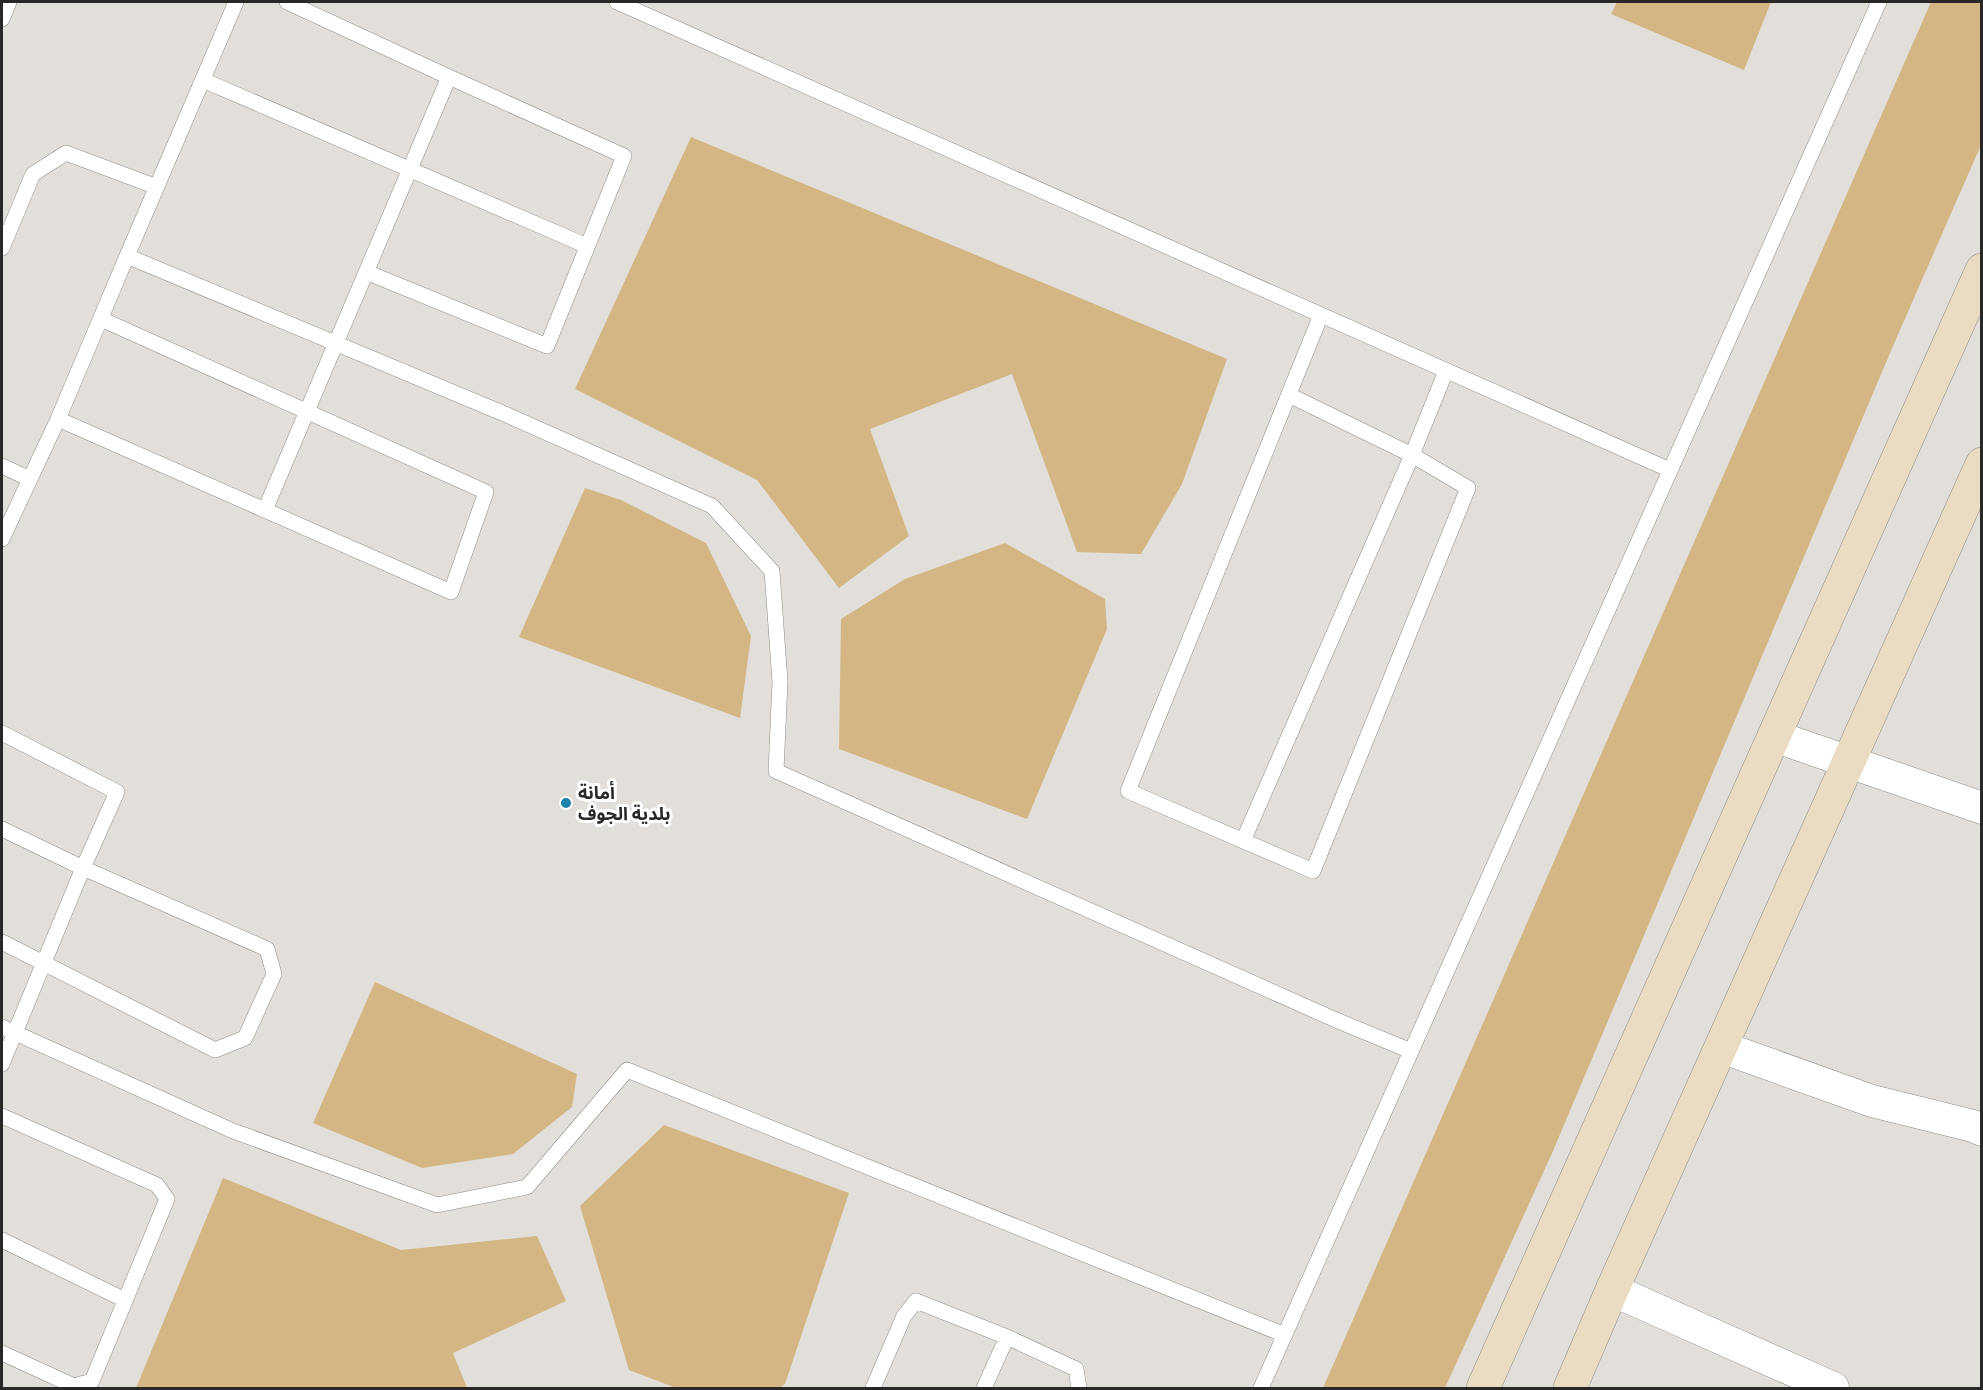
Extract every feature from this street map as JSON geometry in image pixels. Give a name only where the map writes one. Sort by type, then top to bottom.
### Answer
[{"type":"street","points":[[1483,1389],[1982,270]]},
{"type":"street","points":[[1570,1389],[1612,1290],[1981,468]]},
{"type":"street","points":[[1774,736],[1982,808]]},
{"type":"street","points":[[1721,1047],[1872,1101],[1982,1130]]},
{"type":"street","points":[[1612,1290],[1833,1389]]},
{"type":"lane","points":[[2,19],[9,2]]},
{"type":"lane","points":[[2,539],[58,419],[236,2]]},
{"type":"lane","points":[[287,2],[624,156],[547,346],[366,272]]},
{"type":"lane","points":[[617,2],[1670,470]]},
{"type":"lane","points":[[1261,1389],[1879,2]]},
{"type":"lane","points":[[265,510],[449,76]]},
{"type":"lane","points":[[203,80],[588,246]]},
{"type":"lane","points":[[2,248],[33,174],[66,153],[157,187]]},
{"type":"lane","points":[[127,256],[507,415],[712,506],[772,571],[780,682],[776,771],[1336,1020],[1411,1051]]},
{"type":"lane","points":[[1289,394],[1412,455],[1468,488],[1313,871],[1128,792],[1289,394],[1321,315]]},
{"type":"lane","points":[[58,419],[451,592],[486,492],[101,319]]},
{"type":"lane","points":[[1243,841],[1412,455],[1446,370]]},
{"type":"lane","points":[[2,466],[30,479]]},
{"type":"lane","points":[[2,733],[117,792],[44,962],[8,1030],[2,1064]]},
{"type":"lane","points":[[2,829],[83,868],[267,949],[274,974],[246,1038],[215,1050],[2,942]]},
{"type":"lane","points":[[8,1030],[233,1131],[437,1205],[527,1187],[627,1070],[1285,1335]]},
{"type":"lane","points":[[2,1116],[157,1185],[167,1199],[92,1381],[74,1386],[2,1353]]},
{"type":"lane","points":[[2,1240],[125,1300]]},
{"type":"lane","points":[[873,1389],[903,1316],[916,1301],[1007,1337],[1076,1369],[1079,1389]]},
{"type":"lane","points":[[984,1389],[1007,1337]]},
{"type":"shaded area","points":[[1617,2],[1771,2],[1744,70],[1611,14]]},
{"type":"shaded area","points":[[1931,2],[1981,2],[1981,145],[1893,346],[1553,1151],[1445,1388],[1323,1388]]},
{"type":"shaded area","points":[[691,137],[1227,359],[1182,484],[1141,554],[1077,552],[1012,374],[870,429],[909,536],[839,588],[757,480],[575,389]]},
{"type":"shaded area","points":[[585,488],[621,500],[706,543],[751,636],[740,718],[519,637]]},
{"type":"shaded area","points":[[1005,543],[1105,599],[1107,629],[1027,819],[839,749],[841,619],[905,579]]},
{"type":"shaded area","points":[[375,982],[577,1074],[572,1107],[513,1154],[422,1168],[313,1123]]},
{"type":"shaded area","points":[[664,1125],[849,1193],[785,1384],[779,1388],[676,1388],[629,1370],[580,1206]]},
{"type":"shaded area","points":[[223,1178],[401,1250],[537,1236],[566,1301],[453,1353],[467,1388],[136,1388]]},
{"type":"place","name":"أمانة بلدية الجوف","points":[[566,803]]}]
